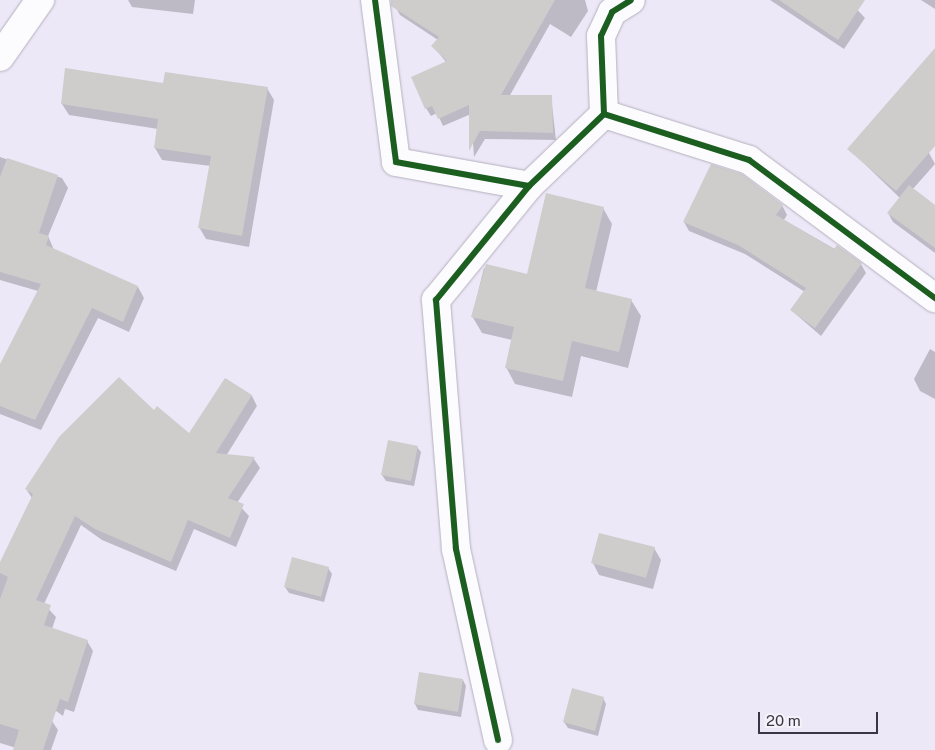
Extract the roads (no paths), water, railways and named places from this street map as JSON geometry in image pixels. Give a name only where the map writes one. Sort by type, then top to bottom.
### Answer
[{"type":"street","points":[[0,57],[40,0]]},
{"type":"street","points":[[375,0],[396,162],[529,186]]},
{"type":"street","points":[[498,740],[456,549],[436,300],[529,186],[604,114],[601,36],[612,12],[631,0]]},
{"type":"street","points":[[604,114],[749,160],[935,298]]}]
